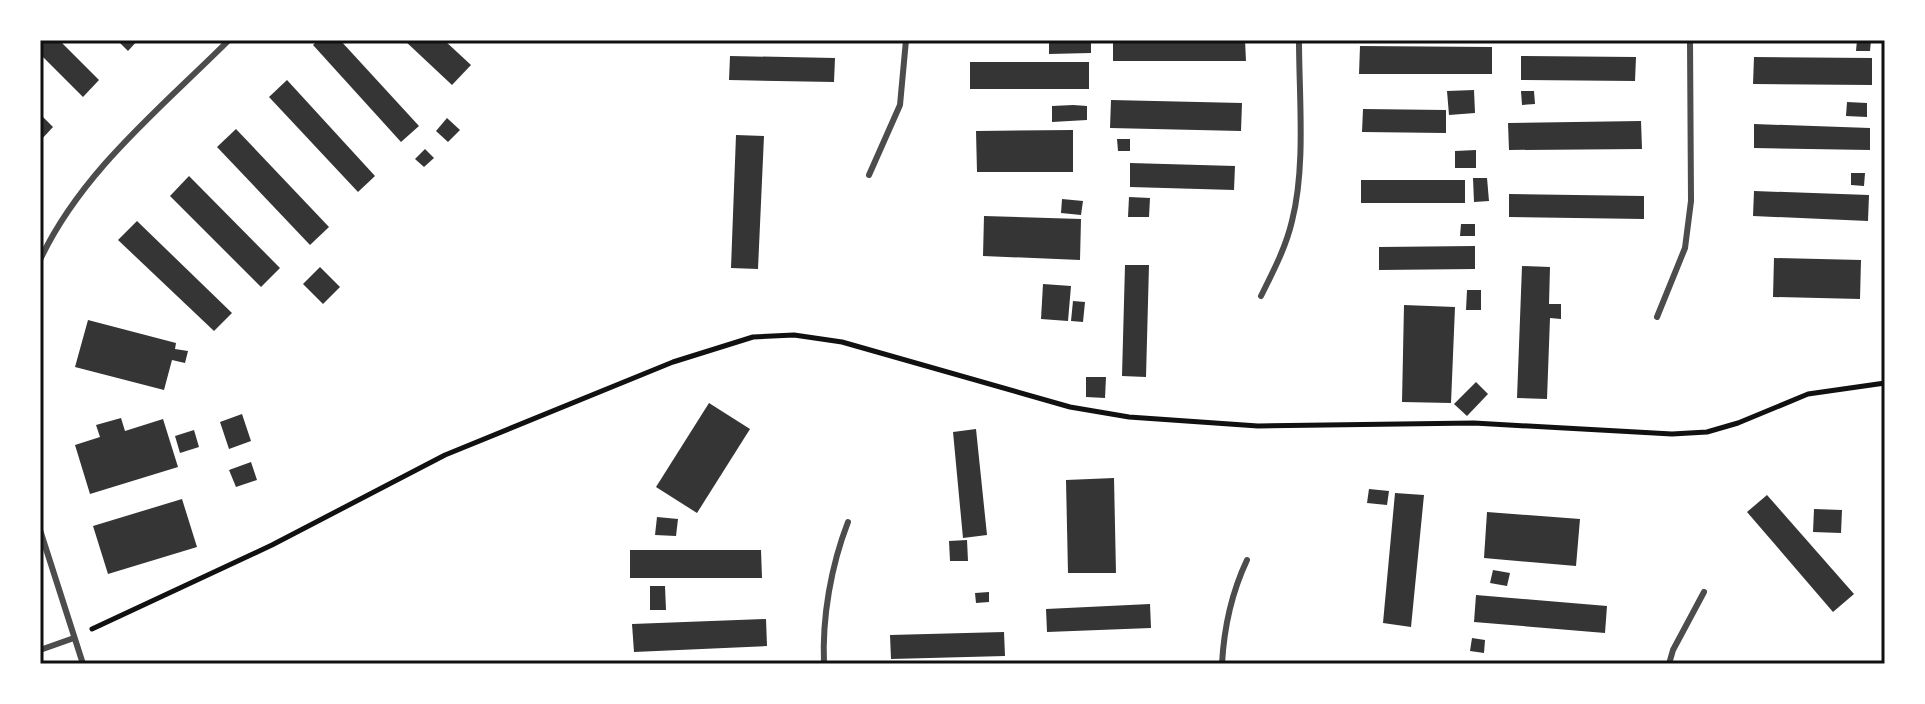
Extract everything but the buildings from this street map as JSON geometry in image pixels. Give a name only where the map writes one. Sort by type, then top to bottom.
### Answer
[{"type":"lane","points":[[40,260],[70,207],[102,167],[229,40]]},
{"type":"lane","points":[[869,175],[900,105],[906,40]]},
{"type":"lane","points":[[1261,296],[1292,221],[1299,167],[1299,40]]},
{"type":"lane","points":[[1657,317],[1685,248],[1689,217],[1690,40]]},
{"type":"lane","points":[[824,664],[829,595],[837,550],[848,522]]},
{"type":"lane","points":[[40,530],[83,664]]},
{"type":"lane","points":[[1222,664],[1233,591],[1247,560]]},
{"type":"lane","points":[[1669,664],[1673,650],[1704,592]]},
{"type":"lane","points":[[40,650],[74,638]]},
{"type":"path","points":[[74,638],[272,545],[445,455],[673,362],[753,337],[794,335],[842,342],[1070,407],[1129,417],[1258,426],[1474,423],[1672,434],[1707,432],[1738,423],[1808,394],[1885,383]]}]
